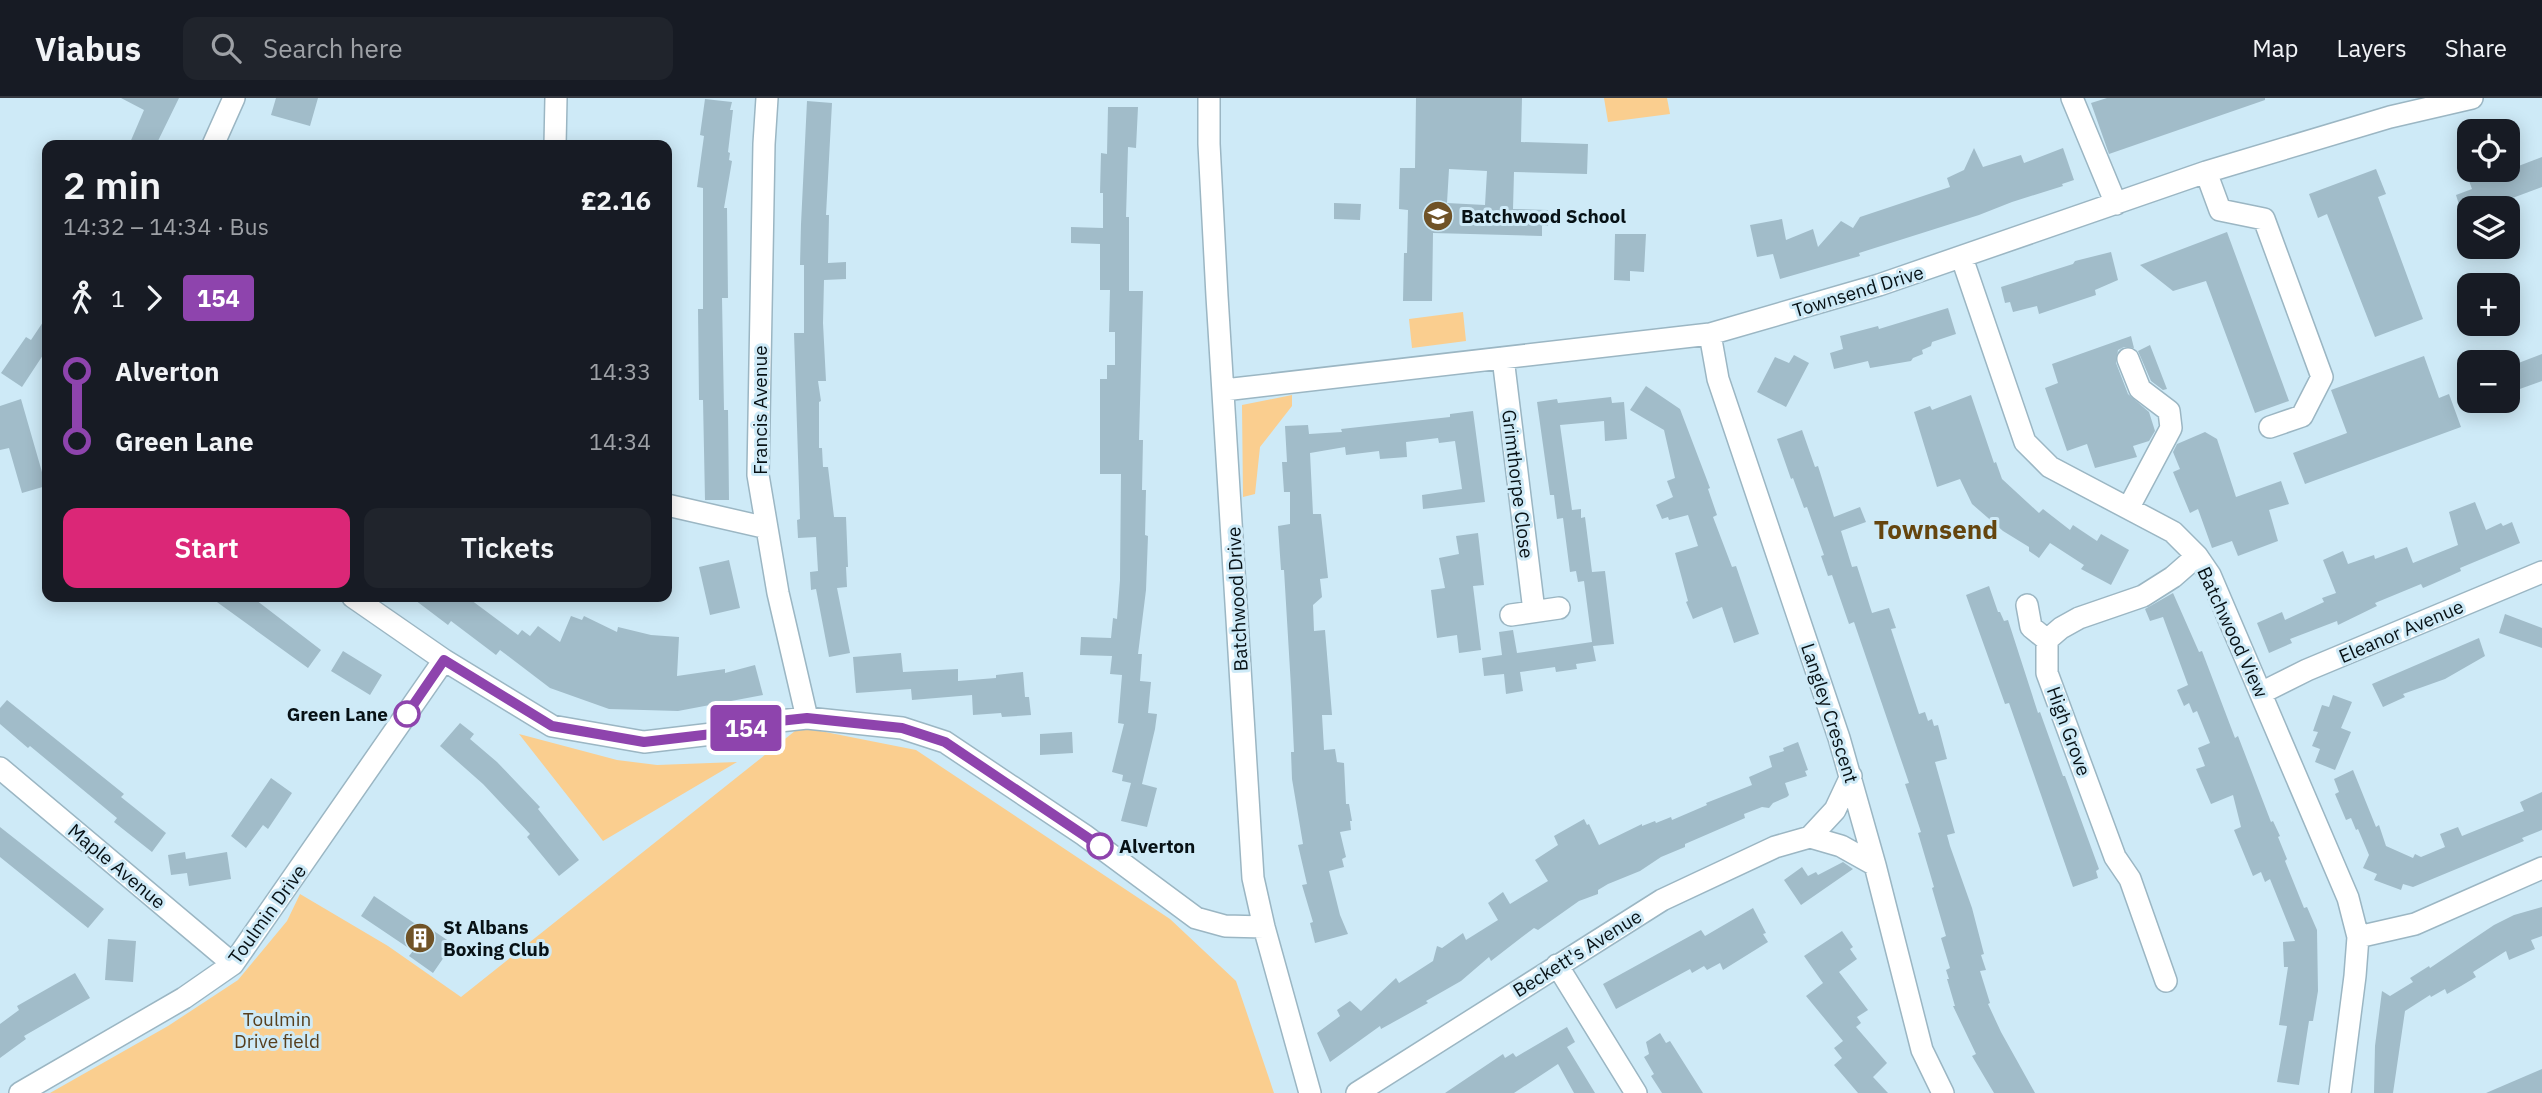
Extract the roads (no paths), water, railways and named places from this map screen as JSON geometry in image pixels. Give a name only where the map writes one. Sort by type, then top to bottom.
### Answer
[{"type":"street","points":[[215,140],[234,98]]},
{"type":"street","points":[[555,140],[556,98]]},
{"type":"street","name":"Francis Avenue","points":[[767,98],[758,475],[778,593],[807,718]]},
{"type":"street","name":"Batchwood Drive","points":[[1209,98],[1209,144],[1254,878],[1264,927],[1310,1093]]},
{"type":"street","points":[[2072,98],[2116,204]]},
{"type":"street","name":"Townsend Drive","points":[[1224,390],[1710,334],[1880,285],[2206,172],[2390,117],[2472,98]]},
{"type":"street","points":[[2206,172],[2220,210],[2264,219],[2322,377],[2302,416],[2270,427]]},
{"type":"street","name":"Batchwood View","points":[[1962,258],[2025,442],[2050,467],[2173,532],[2197,556],[2210,575],[2348,898],[2358,937],[2340,1093]]},
{"type":"street","name":"Langley Crescent","points":[[1710,334],[1718,379],[1851,776],[1922,1050],[1943,1093]]},
{"type":"street","name":"Grimthorpe Close","points":[[1503,358],[1534,611]]},
{"type":"street","points":[[2128,359],[2140,389],[2169,411],[2171,428],[2129,507]]},
{"type":"street","points":[[672,506],[767,528]]},
{"type":"street","points":[[2027,605],[2031,627],[2047,640],[2079,618],[2143,596],[2173,577],[2197,556]]},
{"type":"street","name":"Eleanor Avenue","points":[[2261,693],[2307,670],[2542,572]]},
{"type":"street","points":[[360,602],[444,660],[552,726],[644,742],[729,732],[770,722],[807,718],[902,728],[945,742],[1084,835],[1196,918],[1225,926],[1264,927]]},
{"type":"street","points":[[1511,615],[1559,608]]},
{"type":"street","name":"High Grove","points":[[2047,640],[2047,673],[2115,857],[2130,879],[2166,981]]},
{"type":"street","name":"Toulmin Drive","points":[[20,1093],[184,998],[233,964],[444,660]]},
{"type":"street","name":"Maple Avenue","points":[[0,768],[233,964]]},
{"type":"street","points":[[1851,776],[1835,810],[1810,838],[1841,846],[1875,865]]},
{"type":"street","name":"Beckett's Avenue","points":[[1357,1093],[1662,900],[1775,847],[1810,838]]},
{"type":"street","points":[[2358,937],[2415,924],[2542,868]]},
{"type":"street","points":[[1557,965],[1636,1093]]},
{"type":"place","name":"Batchwood School","points":[[1438,216]]},
{"type":"place","name":"Green Lane","points":[[407,714]]},
{"type":"place","name":"Alverton","points":[[1100,846]]},
{"type":"place","name":"St Albans Boxing Club","points":[[420,938]]},
{"type":"district","name":"Townsend","points":[[1936,529]]},
{"type":"park label","name":"Toulmin Drive field","points":[[277,1030]]}]
